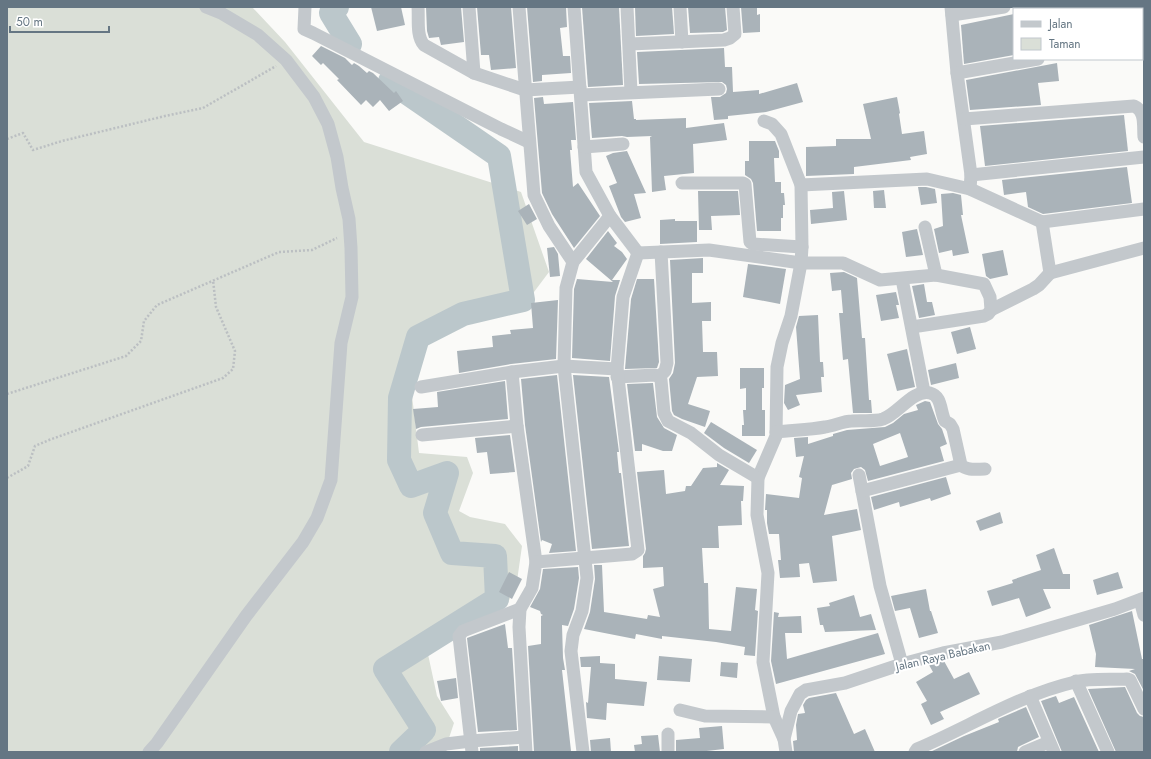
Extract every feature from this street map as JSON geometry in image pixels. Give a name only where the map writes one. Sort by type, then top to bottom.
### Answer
[{"type":"street","points":[[149,752],[157,743],[246,616],[303,542],[317,518],[331,480],[341,343],[352,297],[350,232],[338,157],[328,124],[314,97],[286,60],[258,34],[221,13],[206,7]]},
{"type":"street","points":[[305,7],[304,30],[313,33],[529,142]]},
{"type":"street","points":[[418,7],[420,36],[421,42],[424,45],[474,73],[525,90],[631,92],[719,89]]},
{"type":"street","points":[[469,7],[474,73]]},
{"type":"street","points":[[519,7],[534,195],[549,226],[573,262]]},
{"type":"street","points":[[574,7],[586,172],[610,216],[638,253]]},
{"type":"street","points":[[627,7],[630,44],[631,92]]},
{"type":"street","points":[[680,7],[682,42]]},
{"type":"street","points":[[630,44],[724,40],[730,38],[735,34],[733,7]]},
{"type":"street","points":[[970,189],[971,175],[964,119],[956,73],[951,11],[1002,7]]},
{"type":"street","points":[[956,73],[1032,60]]},
{"type":"street","points":[[964,119],[1134,106],[1139,108],[1142,114],[1144,137]]},
{"type":"street","points":[[764,120],[772,124],[781,134],[801,185],[801,262],[791,316],[782,343],[777,367],[776,436],[758,478],[757,515],[768,572],[763,662],[774,717],[785,746]]},
{"type":"street","points":[[584,147],[623,144]]},
{"type":"street","points":[[971,175],[1144,157]]},
{"type":"street","points":[[801,185],[927,179],[970,189],[1042,222],[1144,209]]},
{"type":"street","points":[[682,183],[743,183],[750,242],[753,244],[802,247]]},
{"type":"street","points":[[582,752],[571,651],[573,635],[582,611],[586,578],[564,366],[566,288],[573,262],[610,216]]},
{"type":"street","points":[[1042,222],[1050,274]]},
{"type":"street","points":[[925,227],[936,275]]},
{"type":"street","points":[[912,327],[984,316],[991,310],[1033,289],[1050,274],[1144,248]]},
{"type":"street","points":[[638,253],[709,250],[801,262],[843,263],[880,280],[936,275],[968,280],[984,284],[990,296],[991,310]]},
{"type":"street","points":[[659,377],[665,371],[667,363],[661,252]]},
{"type":"street","points":[[536,562],[632,554],[638,550],[617,373],[624,297],[638,253]]},
{"type":"street","points":[[902,279],[924,392]]},
{"type":"street","points":[[422,387],[512,372],[564,366],[659,377]]},
{"type":"street","points":[[512,372],[517,426],[536,562],[532,588],[520,609],[519,627],[526,752]]},
{"type":"street","points":[[659,377],[661,380],[664,413],[668,420],[691,434],[719,455],[758,478]]},
{"type":"street","points":[[776,432],[825,427],[852,421],[860,422],[882,419],[892,415],[910,399],[924,392],[935,394],[938,399],[945,421],[950,424],[953,429],[961,465],[968,469],[985,469]]},
{"type":"street","points":[[422,435],[517,426]]},
{"type":"street","points":[[862,491],[961,465]]},
{"type":"street","points":[[859,475],[880,586],[902,664]]},
{"type":"street","points":[[1142,599],[1144,615]]},
{"type":"street","name":"Jalan Raya Babakan","points":[[785,746],[791,711],[800,694],[806,690],[845,683],[902,664],[943,653],[1002,642],[1115,609],[1142,599]]},
{"type":"street","points":[[471,746],[458,636],[463,631],[520,609]]},
{"type":"street","points":[[915,752],[917,749],[944,738],[1030,696],[1076,681],[1130,680],[1144,709]]},
{"type":"street","points":[[1076,681],[1108,752]]},
{"type":"street","points":[[1025,752],[1052,747],[1030,696]]},
{"type":"street","points":[[680,710],[705,716],[774,717]]},
{"type":"street","points":[[668,734],[668,752]]},
{"type":"street","points":[[426,752],[446,744],[471,746],[524,737]]},
{"type":"path","points":[[7,139],[23,133],[33,150],[62,141],[203,108],[286,60]]},
{"type":"path","points":[[7,394],[126,356],[141,341],[144,321],[157,305],[279,252],[312,250],[350,232]]},
{"type":"path","points":[[7,478],[28,466],[35,446],[223,378],[233,369],[236,352],[216,307],[213,280]]},
{"type":"green space","points":[[7,7],[252,7],[285,42],[364,142],[521,192],[549,272],[522,308],[480,317],[428,338],[412,396],[419,453],[467,457],[473,473],[459,511],[470,517],[505,524],[522,546],[517,581],[508,603],[426,645],[437,696],[454,723],[448,741],[419,752],[7,752]]},
{"type":"building","points":[[371,7],[401,7],[405,25],[377,31]]},
{"type":"building","points":[[426,7],[461,7],[464,42],[441,45],[439,37],[429,38],[427,31]]},
{"type":"building","points":[[477,7],[511,7],[516,68],[491,70],[489,55],[481,55]]},
{"type":"building","points":[[527,7],[566,7],[567,27],[560,28],[563,56],[570,56],[571,73],[542,75],[542,81],[533,82]]},
{"type":"building","points":[[582,7],[619,7],[623,85],[588,87]]},
{"type":"building","points":[[635,7],[672,7],[674,34],[636,36]]},
{"type":"building","points":[[688,7],[725,7],[727,30],[723,32],[690,33]]},
{"type":"building","points":[[741,7],[757,7],[757,15],[760,14],[760,32],[743,33]]},
{"type":"building","points":[[1013,14],[1013,55],[964,64],[961,25]]},
{"type":"building","points":[[321,46],[345,58],[352,65],[354,63],[367,73],[369,71],[373,73],[394,93],[396,91],[403,101],[389,111],[380,100],[373,107],[366,100],[361,105],[323,63],[321,65],[312,56]]},
{"type":"building","points":[[724,48],[725,67],[732,67],[733,92],[759,90],[759,94],[797,83],[803,102],[766,112],[728,116],[728,119],[714,120],[711,97],[720,97],[726,93],[726,85],[722,82],[639,84],[637,52]]},
{"type":"building","points":[[1057,63],[1059,81],[1038,83],[1041,105],[970,110],[966,80]]},
{"type":"building","points":[[543,97],[544,104],[573,102],[576,140],[571,140],[572,150],[570,150],[573,187],[578,183],[600,216],[574,248],[552,214],[542,193],[534,98]]},
{"type":"building","points":[[897,97],[902,134],[924,131],[927,154],[910,157],[911,160],[854,167],[854,174],[806,176],[806,147],[836,146],[836,139],[871,139],[863,104]]},
{"type":"building","points":[[632,101],[634,119],[636,120],[686,118],[686,128],[724,123],[727,140],[693,144],[694,173],[664,176],[666,190],[652,192],[650,137],[652,136],[592,138],[589,103]]},
{"type":"building","points":[[1124,115],[1128,151],[985,166],[980,126]]},
{"type":"building","points":[[749,141],[775,141],[779,151],[779,158],[774,158],[775,182],[781,182],[781,193],[784,193],[785,205],[783,205],[783,218],[781,218],[781,231],[757,231],[753,183],[751,179],[745,175],[745,161],[749,161]]},
{"type":"building","points":[[627,151],[646,193],[634,194],[641,218],[625,222],[621,217],[609,186],[617,183],[606,156],[613,153]]},
{"type":"building","points":[[1127,167],[1132,203],[1043,214],[1028,207],[1026,192],[1004,195],[1002,180]]},
{"type":"building","points":[[918,187],[935,189],[937,203],[921,205]]},
{"type":"building","points":[[884,190],[886,208],[874,208],[873,191]]},
{"type":"building","points":[[698,191],[738,191],[740,215],[711,216],[712,230],[699,230]]},
{"type":"building","points":[[844,191],[847,220],[811,224],[810,210],[833,208],[832,192]]},
{"type":"building","points":[[953,193],[961,195],[963,215],[961,215],[969,253],[953,256],[952,250],[939,253],[934,229],[943,226],[941,194]]},
{"type":"building","points":[[529,204],[537,219],[527,225],[518,211]]},
{"type":"building","points":[[675,219],[675,221],[697,221],[697,242],[660,244],[660,220]]},
{"type":"building","points":[[917,229],[923,255],[906,257],[902,232]]},
{"type":"building","points":[[608,231],[617,243],[614,246],[622,252],[627,259],[612,280],[620,280],[615,296],[610,361],[572,358],[574,289],[577,279],[613,282],[586,259]]},
{"type":"building","points":[[554,247],[558,254],[560,276],[550,277],[547,248]]},
{"type":"building","points":[[1003,250],[1008,275],[990,279],[986,276],[982,254]]},
{"type":"building","points":[[703,258],[703,273],[692,273],[692,303],[711,302],[711,321],[702,321],[703,352],[717,352],[718,376],[697,377],[688,404],[710,411],[705,427],[674,415],[672,411],[669,379],[673,373],[675,363],[670,260]]},
{"type":"building","points":[[748,264],[786,269],[780,304],[743,297]]},
{"type":"building","points":[[844,272],[857,278],[862,338],[865,338],[869,400],[871,400],[872,413],[853,413],[848,359],[843,360],[839,313],[843,313],[841,290],[832,291],[830,273]]},
{"type":"building","points":[[637,279],[654,279],[659,362],[657,368],[625,369],[631,299]]},
{"type":"building","points":[[924,284],[927,302],[932,302],[935,315],[919,318],[912,286]]},
{"type":"building","points":[[896,292],[899,305],[896,305],[899,318],[881,321],[876,295]]},
{"type":"building","points":[[558,300],[556,359],[511,364],[459,373],[457,351],[493,347],[492,336],[511,334],[510,330],[533,328],[531,303]]},
{"type":"building","points":[[818,315],[820,362],[823,362],[824,377],[821,377],[822,392],[796,395],[800,405],[788,410],[784,403],[785,385],[800,379],[796,327],[799,316]]},
{"type":"building","points":[[970,327],[976,349],[957,354],[951,332]]},
{"type":"building","points":[[907,349],[915,387],[897,391],[887,354]]},
{"type":"building","points":[[956,363],[959,378],[931,385],[928,370]]},
{"type":"building","points":[[740,368],[764,368],[762,410],[765,410],[765,436],[742,436],[742,425],[744,425],[743,410],[746,410],[746,388],[740,389]]},
{"type":"building","points":[[557,375],[576,551],[549,553],[552,544],[542,540],[541,542],[525,425],[521,379]]},
{"type":"building","points":[[573,375],[609,377],[619,452],[617,452],[619,473],[621,473],[629,546],[592,549]]},
{"type":"building","points":[[505,381],[508,419],[421,427],[416,429],[413,409],[438,407],[437,392]]},
{"type":"building","points":[[653,383],[657,417],[664,428],[677,435],[672,451],[663,451],[642,444],[642,451],[635,451],[627,384]]},
{"type":"building","points":[[925,401],[930,402],[947,444],[940,447],[944,461],[868,481],[865,470],[861,467],[854,469],[851,473],[852,479],[832,485],[824,515],[857,509],[861,530],[832,536],[837,581],[813,583],[809,563],[799,564],[800,577],[780,578],[778,560],[781,560],[779,534],[769,534],[767,510],[765,510],[766,494],[799,498],[802,478],[799,477],[804,456],[796,457],[794,438],[808,437],[808,444],[847,430],[885,427],[893,423],[904,414],[918,410],[916,405]],"holes":[[[900,433],[908,457],[880,466],[873,444]]]},
{"type":"building","points":[[711,422],[757,450],[749,463],[724,448],[704,433]]},
{"type":"building","points":[[510,435],[515,472],[490,474],[487,452],[477,453],[475,438]]},
{"type":"building","points":[[717,463],[729,470],[720,485],[744,486],[743,501],[741,501],[742,525],[718,526],[719,548],[702,548],[704,583],[708,583],[709,629],[731,631],[736,587],[757,589],[755,610],[758,611],[755,656],[744,655],[745,647],[716,642],[662,636],[662,639],[636,634],[635,639],[584,629],[590,612],[595,579],[594,565],[602,565],[604,612],[647,619],[648,615],[660,617],[653,589],[664,586],[663,567],[643,568],[643,556],[646,549],[637,472],[664,470],[666,494],[685,491],[686,486],[691,486],[703,468],[717,467]]},
{"type":"building","points":[[946,477],[951,494],[931,501],[930,498],[900,507],[899,502],[874,510],[871,497]]},
{"type":"building","points":[[1000,512],[1003,523],[980,531],[976,521]]},
{"type":"building","points":[[1054,548],[1063,574],[1070,574],[1070,589],[1043,589],[1051,608],[1026,617],[1019,598],[992,606],[987,591],[1013,583],[1012,580],[1041,570],[1036,555]]},
{"type":"building","points":[[578,567],[579,578],[574,609],[568,626],[562,625],[565,670],[562,670],[571,751],[534,752],[528,646],[541,644],[541,616],[543,615],[540,611],[530,607],[540,589],[543,569]]},
{"type":"building","points":[[509,572],[522,579],[512,599],[499,592]]},
{"type":"building","points":[[1118,572],[1123,588],[1097,595],[1093,580]]},
{"type":"building","points":[[926,589],[930,611],[938,633],[919,638],[910,608],[895,611],[891,596]]},
{"type":"building","points":[[854,595],[860,617],[871,614],[876,630],[825,632],[823,625],[820,625],[817,608],[830,606],[829,603]]},
{"type":"building","points":[[1132,611],[1142,659],[1144,659],[1144,691],[1135,674],[1129,671],[1135,669],[1095,667],[1096,654],[1089,625]]},
{"type":"building","points":[[774,612],[779,613],[778,617],[801,616],[802,633],[785,633],[787,659],[878,633],[885,654],[776,684],[771,661]]},
{"type":"building","points":[[505,624],[508,648],[512,648],[517,730],[478,732],[467,638]]},
{"type":"building","points":[[600,656],[600,663],[615,664],[615,679],[647,682],[644,706],[607,703],[606,720],[587,718],[586,702],[588,703],[591,667],[581,667],[580,657]]},
{"type":"building","points":[[659,656],[692,659],[690,682],[657,680]]},
{"type":"building","points":[[944,661],[954,679],[969,672],[980,694],[940,712],[944,719],[931,725],[921,704],[927,701],[916,682],[933,672],[929,665]]},
{"type":"building","points":[[721,662],[738,663],[737,678],[720,676]]},
{"type":"building","points":[[456,678],[458,698],[441,701],[437,681]]},
{"type":"building","points":[[1125,687],[1137,713],[1144,717],[1144,752],[1116,752],[1088,689]]},
{"type":"building","points":[[836,693],[854,734],[865,729],[875,752],[794,752],[793,741],[797,740],[796,725],[798,714],[805,713],[803,705],[806,700],[809,698]]},
{"type":"building","points":[[1056,696],[1059,703],[1074,697],[1099,752],[1062,752],[1041,701]]},
{"type":"building","points":[[1026,707],[1039,737],[1018,747],[1017,752],[930,752],[999,722],[998,719]]},
{"type":"building","points":[[722,726],[724,749],[698,752],[676,752],[676,740],[700,738],[699,728]]},
{"type":"building","points":[[658,735],[660,752],[635,752],[634,745],[642,744],[641,736]]},
{"type":"building","points":[[610,738],[611,752],[591,752],[590,740]]},
{"type":"building","points":[[518,746],[518,752],[480,752],[480,748]]},
{"type":"waterway","points":[[337,7],[331,13],[350,44]]},
{"type":"waterway","points":[[390,81],[499,156],[523,300],[463,314],[418,337],[400,398],[399,460],[411,486],[447,473],[435,513],[452,553],[495,556],[497,599],[385,669],[424,730],[401,752]]}]
